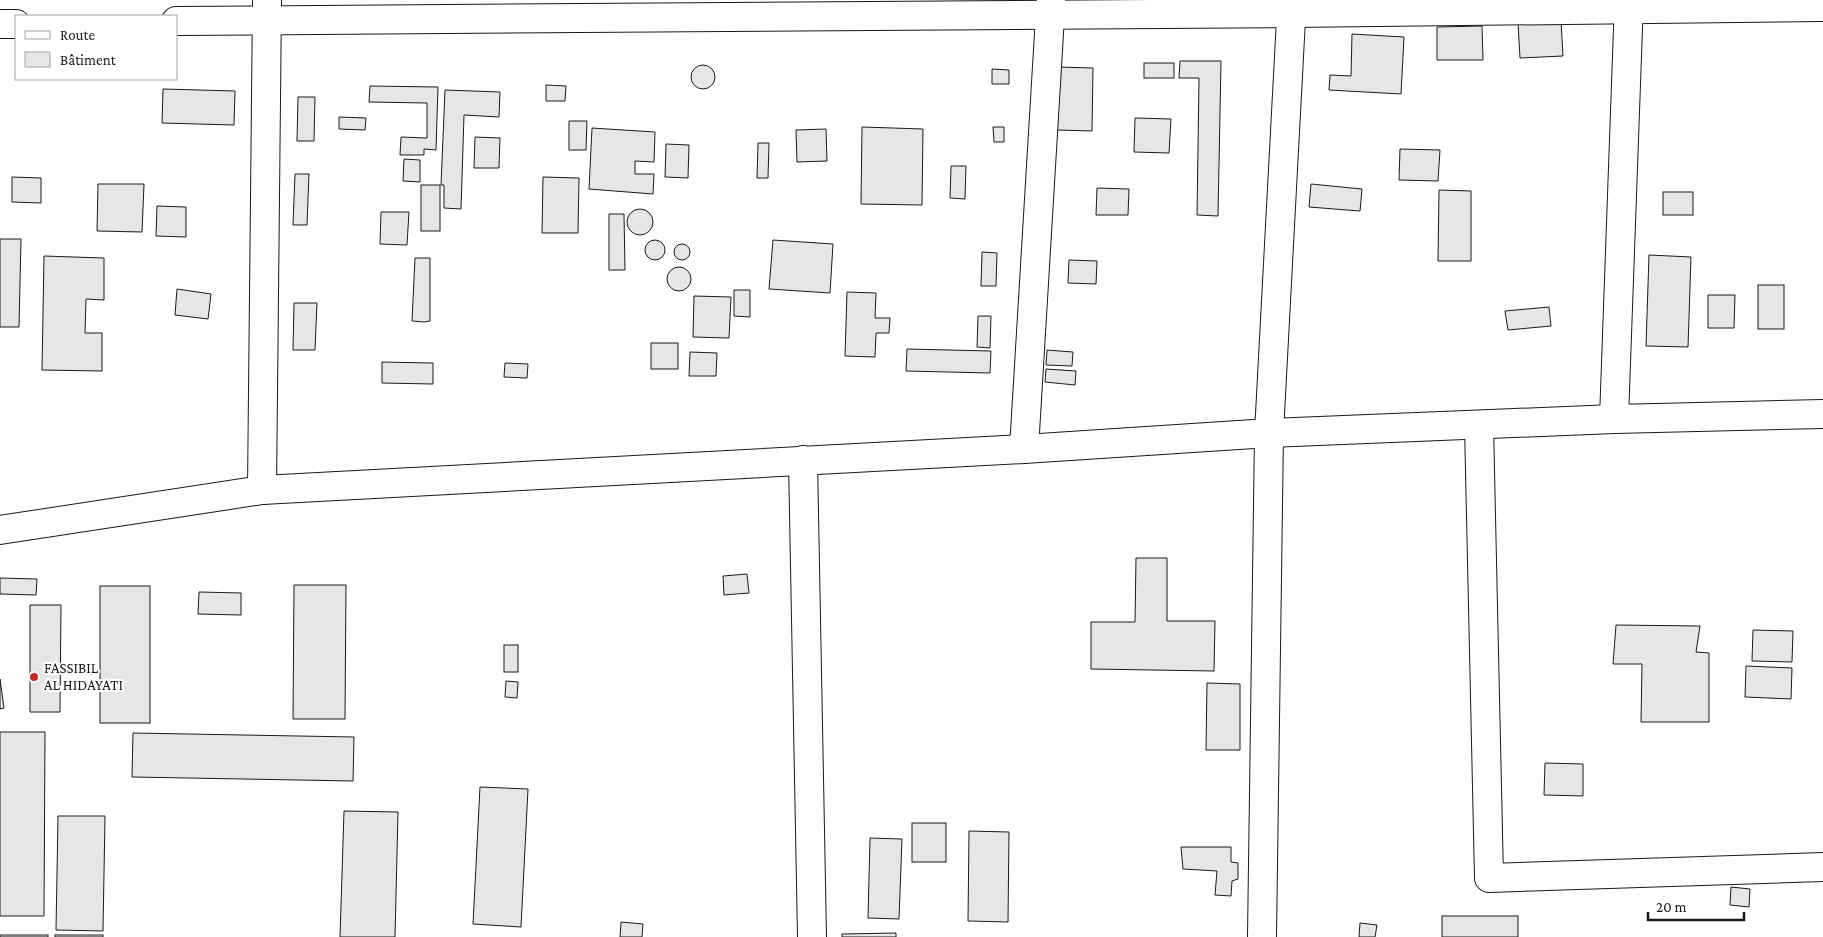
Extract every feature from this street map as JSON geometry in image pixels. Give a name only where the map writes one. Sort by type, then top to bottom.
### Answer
[{"type":"street","points":[[1614,419],[1629,5]]},
{"type":"street","points":[[178,21],[266,9],[1629,5],[1823,7]]},
{"type":"street","points":[[1262,937],[1269,433],[1292,7]]},
{"type":"street","points":[[1024,449],[1051,8]]},
{"type":"street","points":[[262,490],[266,9]]},
{"type":"street","points":[[0,24],[15,24]]},
{"type":"street","points":[[0,530],[262,490],[1024,449],[1269,433],[1614,419],[1823,414]]},
{"type":"street","points":[[1479,425],[1489,878],[1823,867]]},
{"type":"street","points":[[803,460],[812,937]]},
{"type":"building","points":[[1561,21],[1563,56],[1520,58],[1518,23]]},
{"type":"building","points":[[1482,26],[1483,60],[1437,60],[1437,27]]},
{"type":"building","points":[[1352,34],[1404,37],[1401,94],[1329,90],[1330,75],[1351,76]]},
{"type":"building","points":[[1180,61],[1221,61],[1218,216],[1197,215],[1199,78],[1179,78]]},
{"type":"building","points":[[1144,63],[1174,63],[1174,78],[1144,78]]},
{"type":"building","points":[[703,65],[711,69],[715,77],[711,85],[703,89],[695,85],[691,77],[695,69]]},
{"type":"building","points":[[1058,67],[1093,68],[1092,131],[1057,130]]},
{"type":"building","points":[[992,69],[1009,70],[1009,84],[992,84]]},
{"type":"building","points":[[546,85],[566,86],[565,101],[546,101]]},
{"type":"building","points":[[370,86],[438,87],[436,150],[424,149],[424,155],[400,155],[401,137],[427,138],[427,103],[369,102]]},
{"type":"building","points":[[163,89],[235,91],[234,125],[162,123]]},
{"type":"building","points":[[445,90],[500,92],[499,117],[464,115],[461,209],[444,208],[444,185],[441,185]]},
{"type":"building","points":[[298,97],[315,97],[314,141],[297,141]]},
{"type":"building","points":[[339,117],[366,118],[365,130],[339,129]]},
{"type":"building","points":[[1135,118],[1171,119],[1169,153],[1134,152]]},
{"type":"building","points":[[569,121],[587,121],[586,150],[569,150]]},
{"type":"building","points":[[862,127],[923,129],[922,205],[861,204]]},
{"type":"building","points":[[993,127],[1004,127],[1004,142],[994,142]]},
{"type":"building","points":[[592,128],[655,132],[654,162],[635,161],[635,174],[654,174],[653,194],[589,189]]},
{"type":"building","points":[[826,129],[827,161],[797,162],[796,130]]},
{"type":"building","points":[[475,137],[500,138],[499,168],[474,168]]},
{"type":"building","points":[[758,143],[769,143],[768,178],[757,178]]},
{"type":"building","points":[[666,144],[689,145],[688,178],[665,177]]},
{"type":"building","points":[[1400,149],[1440,150],[1438,181],[1399,180]]},
{"type":"building","points":[[404,159],[420,160],[420,182],[403,181]]},
{"type":"building","points":[[951,166],[966,166],[965,199],[950,198]]},
{"type":"building","points":[[295,174],[309,174],[307,225],[293,225]]},
{"type":"building","points":[[12,177],[41,178],[41,203],[12,202]]},
{"type":"building","points":[[543,177],[579,178],[578,233],[542,233]]},
{"type":"building","points":[[98,184],[144,184],[142,232],[97,231]]},
{"type":"building","points":[[1311,184],[1362,189],[1360,211],[1309,207]]},
{"type":"building","points":[[421,185],[440,185],[440,231],[421,231]]},
{"type":"building","points":[[1097,188],[1129,189],[1128,215],[1096,215]]},
{"type":"building","points":[[1439,190],[1471,191],[1471,261],[1438,261]]},
{"type":"building","points":[[1663,192],[1693,192],[1693,215],[1663,215]]},
{"type":"building","points":[[157,206],[186,207],[186,237],[156,236]]},
{"type":"building","points":[[640,209],[649,213],[653,222],[649,231],[640,235],[631,231],[627,222],[631,213]]},
{"type":"building","points":[[381,212],[409,212],[407,245],[380,244]]},
{"type":"building","points":[[609,214],[624,214],[625,270],[609,270]]},
{"type":"building","points":[[0,239],[21,239],[19,327],[0,327]]},
{"type":"building","points":[[655,240],[662,243],[665,250],[662,257],[655,260],[648,257],[645,250],[648,243]]},
{"type":"building","points":[[773,240],[833,244],[830,293],[769,289]]},
{"type":"building","points":[[679,244],[685,244],[690,249],[688,258],[679,260],[674,255],[674,249]]},
{"type":"building","points":[[982,252],[997,253],[996,286],[981,286]]},
{"type":"building","points":[[1649,255],[1691,257],[1688,347],[1646,346]]},
{"type":"building","points":[[44,256],[104,258],[104,300],[86,299],[85,333],[102,333],[102,371],[42,370]]},
{"type":"building","points":[[415,258],[430,258],[430,321],[412,321]]},
{"type":"building","points":[[1069,260],[1097,261],[1096,284],[1068,283]]},
{"type":"building","points":[[679,267],[687,271],[691,279],[687,287],[679,291],[671,287],[667,279],[671,271]]},
{"type":"building","points":[[1758,285],[1784,285],[1784,329],[1758,329]]},
{"type":"building","points":[[177,289],[211,294],[208,319],[175,315]]},
{"type":"building","points":[[734,290],[750,290],[750,317],[734,316]]},
{"type":"building","points":[[847,292],[876,293],[875,318],[890,318],[889,333],[876,333],[875,357],[845,356]]},
{"type":"building","points":[[1708,295],[1735,295],[1734,328],[1708,328]]},
{"type":"building","points":[[694,296],[731,297],[729,338],[693,337]]},
{"type":"building","points":[[294,303],[317,303],[315,350],[293,350]]},
{"type":"building","points":[[1549,307],[1551,326],[1508,330],[1505,311]]},
{"type":"building","points":[[978,316],[991,316],[990,348],[977,347]]},
{"type":"building","points":[[651,343],[678,343],[678,369],[651,369]]},
{"type":"building","points":[[907,349],[991,351],[990,373],[906,371]]},
{"type":"building","points":[[1047,350],[1073,352],[1072,366],[1046,365]]},
{"type":"building","points":[[690,352],[717,353],[716,376],[689,376]]},
{"type":"building","points":[[382,362],[433,363],[433,384],[382,383]]},
{"type":"building","points":[[505,363],[528,364],[527,378],[504,377]]},
{"type":"building","points":[[1046,369],[1076,371],[1075,385],[1045,382]]},
{"type":"building","points":[[1136,558],[1167,558],[1167,621],[1215,621],[1214,671],[1091,669],[1091,622],[1135,622]]},
{"type":"building","points":[[747,574],[749,593],[724,595],[723,576]]},
{"type":"building","points":[[0,578],[37,579],[36,595],[0,594]]},
{"type":"building","points":[[294,585],[346,585],[345,719],[293,719]]},
{"type":"building","points":[[100,586],[150,586],[150,723],[100,723]]},
{"type":"building","points":[[199,592],[241,593],[241,615],[198,614]]},
{"type":"building","points":[[30,605],[61,605],[60,712],[30,712]]},
{"type":"building","points":[[1616,625],[1700,626],[1696,652],[1709,653],[1709,722],[1641,722],[1642,664],[1613,664]]},
{"type":"building","points":[[1753,630],[1793,631],[1792,662],[1752,661]]},
{"type":"building","points":[[504,645],[518,645],[518,672],[504,672]]},
{"type":"building","points":[[1746,666],[1792,668],[1791,699],[1745,697]]},
{"type":"building","points":[[0,679],[4,708],[0,709]]},
{"type":"building","points":[[506,681],[518,682],[517,698],[505,697]]},
{"type":"building","points":[[1207,683],[1240,684],[1240,750],[1206,750]]},
{"type":"building","points":[[0,732],[45,732],[44,916],[0,916]]},
{"type":"building","points":[[133,733],[354,737],[353,781],[132,777]]},
{"type":"building","points":[[1545,763],[1583,764],[1583,796],[1544,795]]},
{"type":"building","points":[[480,787],[528,789],[521,927],[473,924]]},
{"type":"building","points":[[344,811],[398,812],[395,937],[340,937]]},
{"type":"building","points":[[58,816],[105,816],[103,931],[56,930]]},
{"type":"building","points":[[912,823],[946,823],[946,862],[912,862]]},
{"type":"building","points":[[969,831],[1009,832],[1008,922],[968,921]]},
{"type":"building","points":[[870,838],[902,839],[899,919],[868,918]]},
{"type":"building","points":[[1181,847],[1231,847],[1231,862],[1238,863],[1238,879],[1232,881],[1231,896],[1215,895],[1217,871],[1183,869]]},
{"type":"building","points":[[1731,887],[1750,889],[1749,907],[1730,905]]},
{"type":"building","points":[[1442,916],[1518,916],[1518,937],[1442,937]]},
{"type":"building","points":[[621,922],[643,924],[642,937],[620,937]]},
{"type":"building","points":[[1360,923],[1377,925],[1375,937],[1359,937]]},
{"type":"building","points":[[896,933],[896,937],[842,937],[842,934]]},
{"type":"building","points":[[0,935],[48,935],[48,937],[0,937]]},
{"type":"building","points":[[55,935],[103,935],[103,937],[55,937]]},
{"type":"place","name":"FASSIBIL AL HIDAYATI","points":[[34,677]]}]
